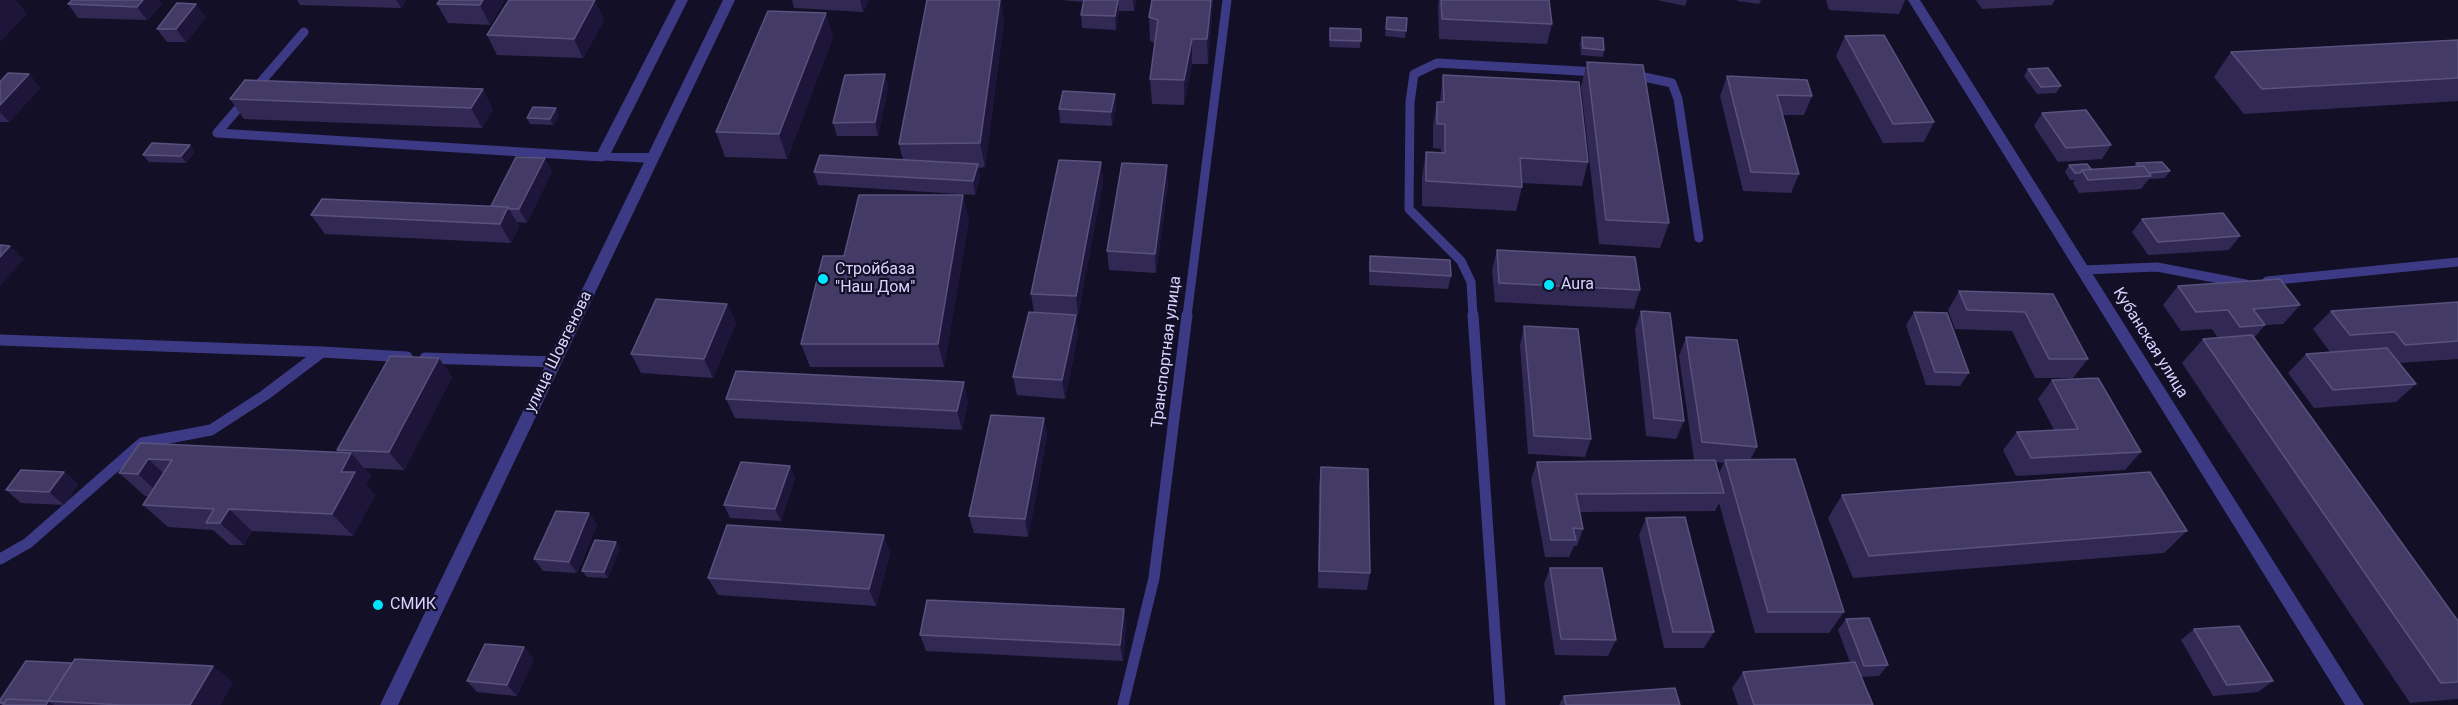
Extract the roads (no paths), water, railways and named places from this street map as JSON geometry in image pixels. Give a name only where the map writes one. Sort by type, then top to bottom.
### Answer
[{"type":"street","points":[[652,158],[602,157],[682,0]]},
{"type":"street","name":"улица Шовгенова","points":[[389,705],[729,0]]},
{"type":"street","name":"Кубанская улица","points":[[1914,0],[2355,705]]},
{"type":"lane","name":"Транспортная улица","points":[[1124,705],[1154,578],[1227,0]]},
{"type":"lane","points":[[304,32],[217,133],[602,157]]},
{"type":"lane","points":[[1500,705],[1471,282],[1461,261],[1409,209],[1410,102],[1414,74],[1437,63],[1609,73]]},
{"type":"lane","points":[[1620,73],[1643,75],[1672,83],[1678,99],[1699,238]]},
{"type":"lane","points":[[2083,270],[2157,267],[2242,284],[2417,264],[2458,262]]},
{"type":"lane","points":[[0,340],[322,352],[455,360],[554,362]]},
{"type":"lane","points":[[0,559],[28,543],[142,443],[211,429],[265,395],[322,352]]},
{"type":"place","name":"Стройбаза \"Наш Дом\"","points":[[823,279]]},
{"type":"place","name":"Aura","points":[[1549,285]]},
{"type":"place","name":"СМИК","points":[[378,605]]}]
